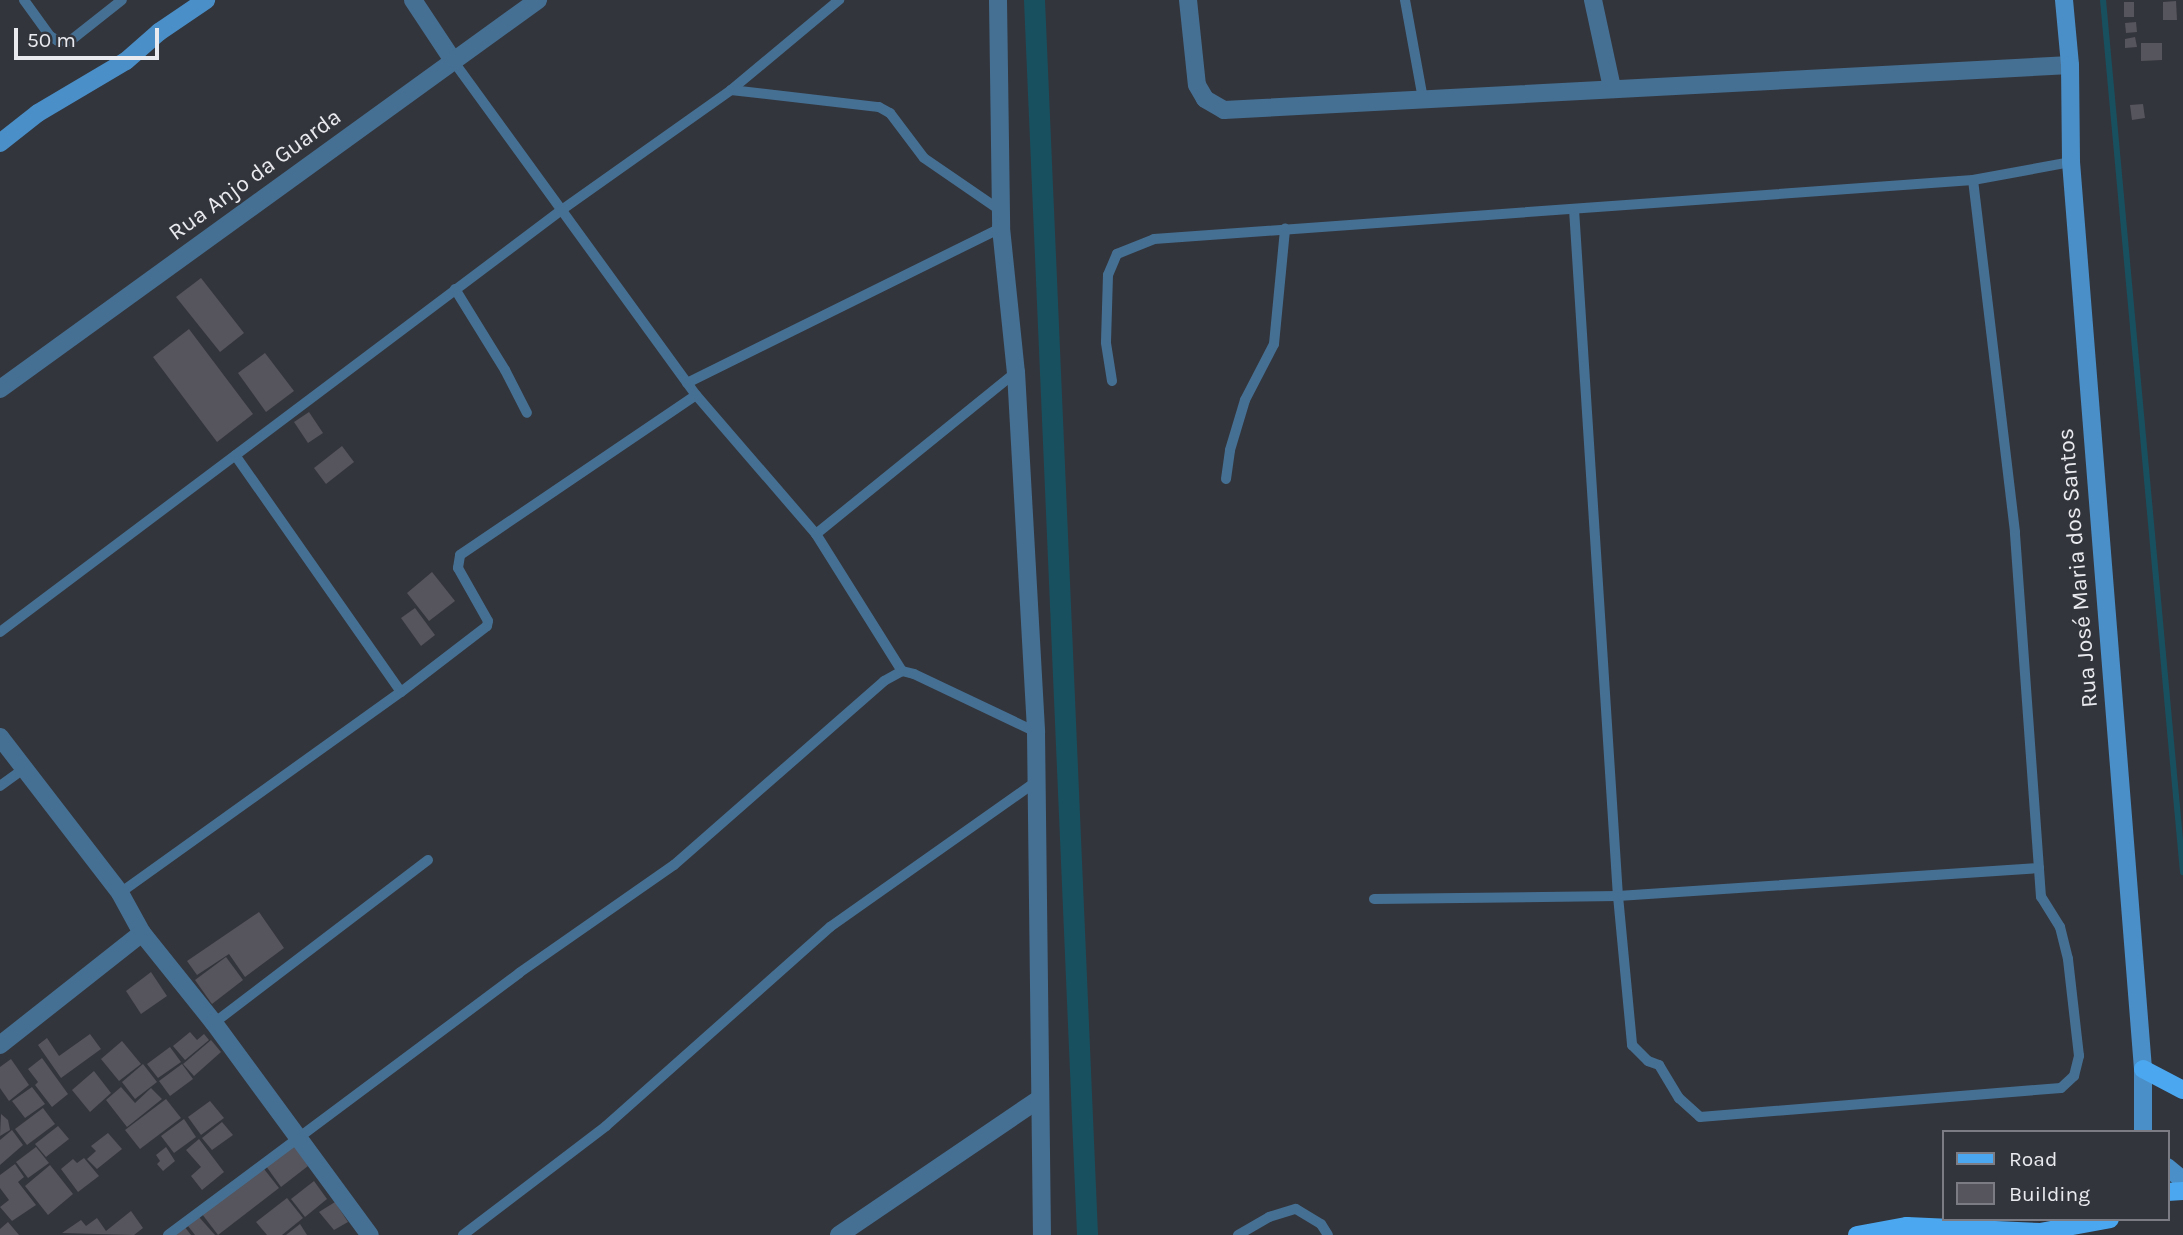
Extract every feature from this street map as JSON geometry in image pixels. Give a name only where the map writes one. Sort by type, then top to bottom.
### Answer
[{"type":"main road","points":[[2143,1069],[2182,1090]]},
{"type":"main road","points":[[1857,1235],[1907,1226],[2040,1232],[2099,1221]]},
{"type":"street","points":[[0,144],[38,113],[126,61],[159,32],[206,0]]},
{"type":"street","points":[[413,0],[454,62]]},
{"type":"street","name":"Rua Anjo da Guarda","points":[[0,389],[538,0]]},
{"type":"street","points":[[998,0],[1001,220],[1016,372],[1036,732],[1038,1100],[1042,1235]]},
{"type":"street","points":[[1188,0],[1193,72],[1205,99],[1224,110],[2070,65]]},
{"type":"street","points":[[1593,0],[1612,88]]},
{"type":"street","name":"Rua José Maria dos Santos","points":[[2064,0],[2070,65],[2071,162],[2143,1069],[2143,1130]]},
{"type":"street","points":[[0,737],[120,893],[142,933],[214,1023],[370,1235]]},
{"type":"street","points":[[0,1045],[142,933]]},
{"type":"street","points":[[839,1235],[1038,1100]]},
{"type":"street","points":[[2169,1169],[2183,1180]]},
{"type":"lane","points":[[24,0],[50,36],[58,41],[70,41],[122,0]]},
{"type":"lane","points":[[0,632],[455,289],[731,90],[839,0]]},
{"type":"lane","points":[[1405,0],[1423,99]]},
{"type":"lane","points":[[454,62],[696,395],[816,534],[902,671],[914,674],[1036,732]]},
{"type":"lane","points":[[687,383],[1001,220],[923,158],[890,113],[880,107],[731,90]]},
{"type":"lane","points":[[1112,381],[1106,342],[1108,275],[1117,254],[1154,239],[1973,180],[2071,162]]},
{"type":"lane","points":[[1574,209],[1612,765],[1618,896],[1632,1045],[1648,1061],[1659,1065],[1679,1098],[1700,1117],[2061,1088],[2074,1076],[2079,1056],[2068,959],[2060,927],[2041,897],[2015,532],[1973,180]]},
{"type":"lane","points":[[1226,480],[1230,450],[1245,400],[1274,344],[1284,229]]},
{"type":"lane","points":[[455,289],[505,370],[527,412]]},
{"type":"lane","points":[[816,534],[1016,372]]},
{"type":"lane","points":[[120,893],[401,692],[487,626],[488,621],[458,568],[460,555],[696,395]]},
{"type":"lane","points":[[235,455],[401,692]]},
{"type":"lane","points":[[168,1235],[519,972],[674,865],[875,689],[902,671]]},
{"type":"lane","points":[[0,786],[23,769]]},
{"type":"lane","points":[[463,1235],[606,1126],[830,927],[1037,781]]},
{"type":"lane","points":[[214,1023],[428,860]]},
{"type":"lane","points":[[1374,899],[1618,896],[2039,869]]},
{"type":"lane","points":[[1238,1235],[1269,1217],[1296,1209],[1321,1224],[1328,1235]]},
{"type":"building","points":[[2176,1],[2177,20],[2163,20],[2163,2]]},
{"type":"building","points":[[2124,2],[2134,2],[2134,17],[2124,17]]},
{"type":"building","points":[[2136,22],[2137,32],[2126,33],[2125,23]]},
{"type":"building","points":[[2135,37],[2137,47],[2125,48],[2125,39]]},
{"type":"building","points":[[2141,43],[2162,43],[2162,60],[2141,61]]},
{"type":"building","points":[[2143,104],[2145,118],[2132,120],[2130,105]]},
{"type":"building","points":[[201,278],[244,333],[220,352],[176,297]]},
{"type":"building","points":[[189,329],[253,414],[217,442],[153,357]]},
{"type":"building","points":[[265,353],[294,391],[266,412],[238,373]]},
{"type":"building","points":[[309,412],[323,433],[308,443],[294,422]]},
{"type":"building","points":[[342,446],[354,462],[326,484],[314,468]]},
{"type":"building","points":[[432,572],[455,601],[429,621],[407,593]]},
{"type":"building","points":[[415,608],[435,635],[421,646],[401,618]]},
{"type":"building","points":[[259,912],[284,948],[245,977],[229,954],[197,975],[187,961]]},
{"type":"building","points":[[226,957],[243,980],[212,1004],[195,980]]},
{"type":"building","points":[[151,972],[167,996],[141,1014],[126,991]]},
{"type":"building","points":[[190,1032],[197,1040],[204,1034],[209,1040],[185,1060],[173,1046]]},
{"type":"building","points":[[90,1034],[101,1049],[61,1078],[38,1045],[47,1038],[59,1056]]},
{"type":"building","points":[[211,1040],[221,1052],[194,1076],[183,1064]]},
{"type":"building","points":[[122,1041],[141,1064],[119,1081],[101,1059]]},
{"type":"building","points":[[170,1047],[181,1062],[158,1078],[147,1064]]},
{"type":"building","points":[[42,1058],[68,1094],[52,1107],[35,1085],[38,1082],[28,1069]]},
{"type":"building","points":[[11,1059],[29,1085],[9,1101],[0,1088],[0,1067]]},
{"type":"building","points":[[143,1064],[157,1082],[135,1099],[122,1082]]},
{"type":"building","points":[[182,1064],[193,1079],[170,1096],[159,1081]]},
{"type":"building","points":[[94,1071],[111,1093],[90,1112],[72,1090]]},
{"type":"building","points":[[32,1087],[45,1104],[25,1118],[12,1101]]},
{"type":"building","points":[[121,1087],[135,1103],[151,1088],[162,1099],[127,1127],[106,1100]]},
{"type":"building","points":[[166,1099],[181,1118],[140,1149],[125,1130]]},
{"type":"building","points":[[210,1101],[224,1118],[201,1135],[188,1117]]},
{"type":"building","points":[[43,1108],[55,1124],[27,1145],[15,1129]]},
{"type":"building","points":[[1,1114],[8,1120],[10,1130],[0,1136]]},
{"type":"building","points":[[184,1119],[196,1137],[174,1153],[161,1136]]},
{"type":"building","points":[[222,1122],[233,1135],[212,1150],[202,1138]]},
{"type":"building","points":[[58,1126],[69,1139],[46,1157],[35,1144]]},
{"type":"building","points":[[12,1130],[23,1145],[0,1165],[0,1140]]},
{"type":"building","points":[[108,1133],[122,1149],[97,1169],[87,1159],[96,1151],[91,1146]]},
{"type":"building","points":[[199,1139],[224,1172],[202,1190],[191,1176],[201,1167],[186,1150]]},
{"type":"building","points":[[294,1145],[308,1166],[281,1187],[266,1166]]},
{"type":"building","points":[[36,1147],[49,1163],[28,1178],[16,1162]]},
{"type":"building","points":[[166,1147],[175,1161],[163,1171],[157,1164],[160,1161],[156,1155]]},
{"type":"building","points":[[84,1158],[99,1176],[78,1192],[61,1169],[73,1159],[77,1163]]},
{"type":"building","points":[[15,1164],[24,1177],[18,1182],[36,1205],[12,1221],[0,1207],[9,1200],[0,1188],[0,1175]]},
{"type":"building","points":[[50,1165],[73,1194],[48,1215],[25,1186]]},
{"type":"building","points":[[264,1169],[279,1188],[218,1235],[202,1214]]},
{"type":"building","points":[[314,1181],[327,1199],[305,1217],[291,1199]]},
{"type":"building","points":[[287,1198],[303,1218],[282,1235],[267,1235],[256,1222]]},
{"type":"building","points":[[335,1202],[348,1222],[334,1230],[319,1212]]},
{"type":"building","points":[[131,1211],[143,1228],[134,1235],[62,1233],[81,1220],[86,1226],[97,1218],[106,1231]]},
{"type":"building","points":[[199,1217],[215,1235],[195,1235],[188,1226]]},
{"type":"building","points":[[8,1222],[19,1235],[0,1235],[0,1229]]},
{"type":"building","points":[[300,1224],[307,1235],[286,1235]]},
{"type":"building","points":[[184,1226],[191,1235],[173,1235]]},
{"type":"waterway","points":[[1034,0],[1087,1235]]},
{"type":"waterway","points":[[2103,0],[2183,872]]}]
